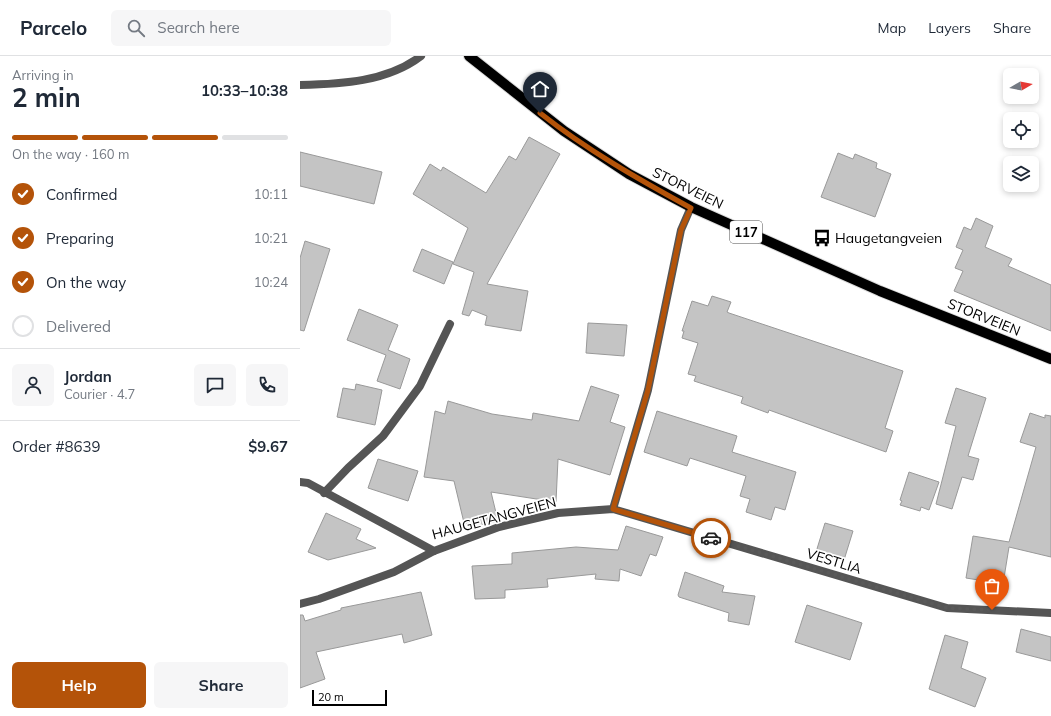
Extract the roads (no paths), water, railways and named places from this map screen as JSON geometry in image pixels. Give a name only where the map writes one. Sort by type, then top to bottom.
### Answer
[{"type":"main road","name":"STORVEIEN","points":[[469,56],[564,131],[629,174],[691,208],[880,291],[1051,358]]},
{"type":"street","points":[[300,85],[356,82],[407,66],[421,56]]},
{"type":"street","points":[[613,509],[648,390],[681,230],[691,208]]},
{"type":"street","points":[[324,493],[348,468],[383,436],[420,386],[450,324]]},
{"type":"street","name":"HAUGETANGVEIEN","points":[[300,482],[308,483],[324,493],[434,551],[499,527],[558,513],[613,509]]},
{"type":"street","name":"VESTLIA","points":[[613,509],[947,608],[1051,613]]},
{"type":"street","points":[[300,604],[319,599],[394,572],[434,551]]},
{"type":"place","name":"Haugetangveien","points":[[822,238]]}]
